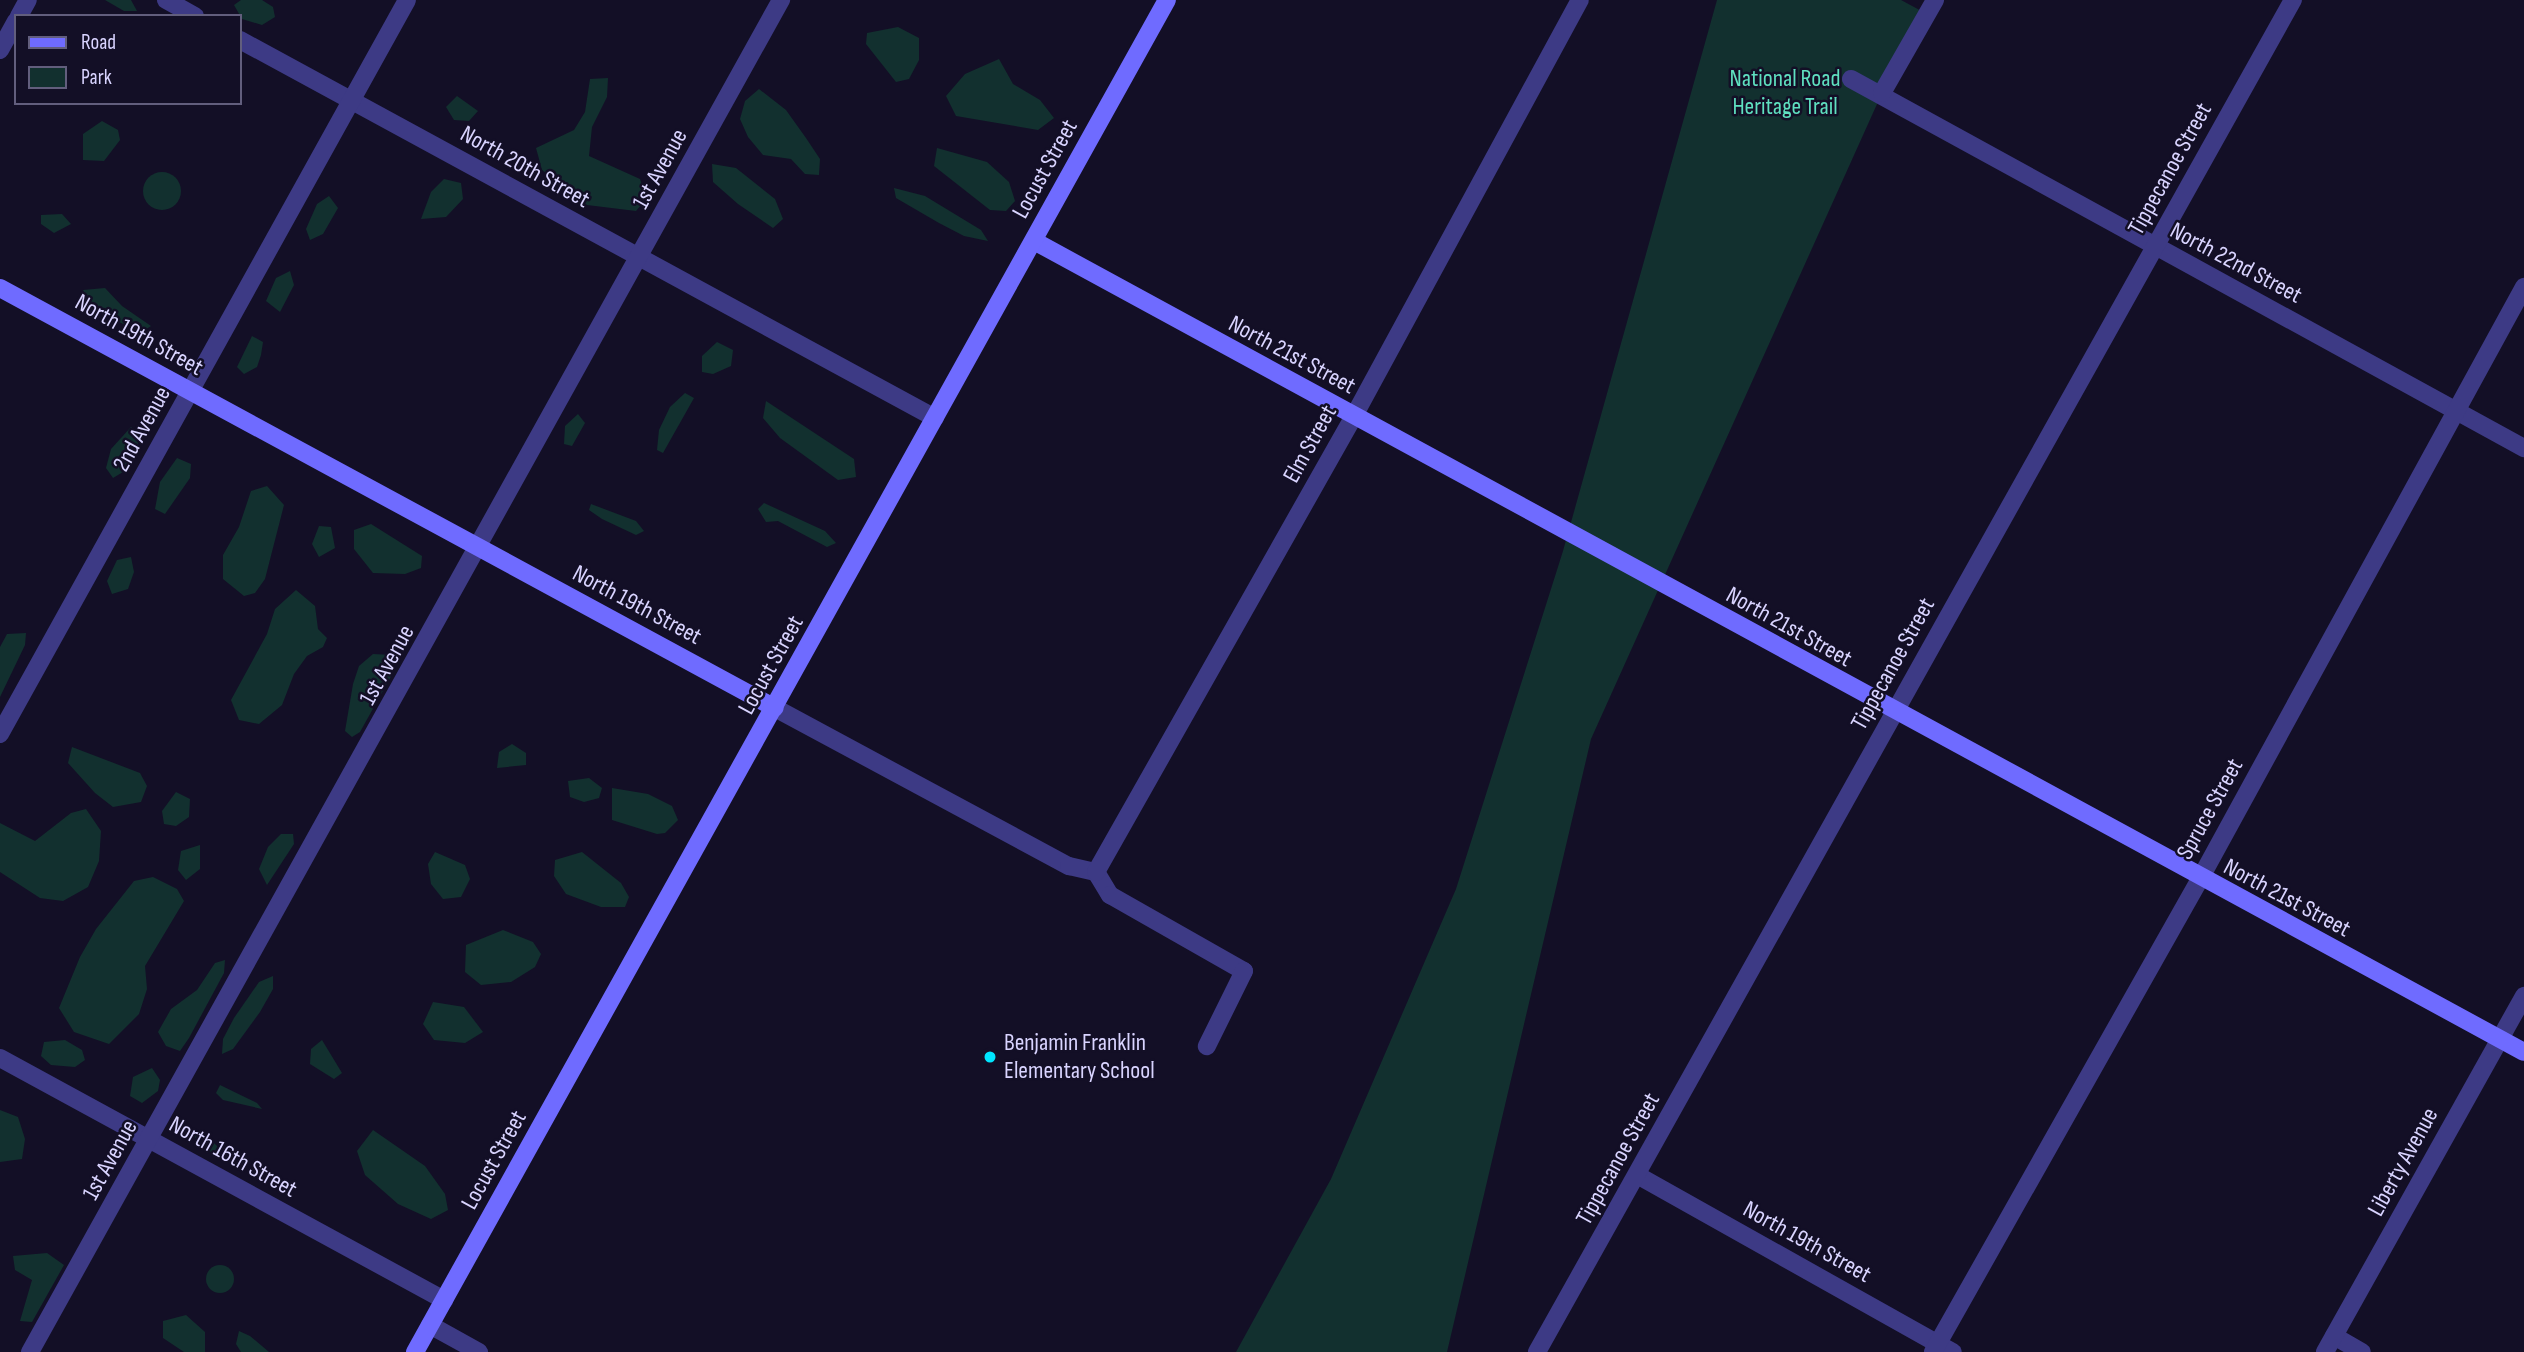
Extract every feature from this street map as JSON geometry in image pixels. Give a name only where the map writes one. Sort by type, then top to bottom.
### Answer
[{"type":"street","points":[[166,0],[191,14]]},
{"type":"street","name":"2nd Avenue","points":[[0,734],[407,0]]},
{"type":"street","name":"1st Avenue","points":[[30,1352],[781,0]]},
{"type":"street","name":"Locust Street","points":[[415,1352],[1167,0]]},
{"type":"street","name":"Elm Street","points":[[1096,872],[1354,416],[1580,0]]},
{"type":"street","points":[[1882,93],[1935,0]]},
{"type":"street","name":"Tippecanoe Street","points":[[1537,1352],[2292,0]]},
{"type":"street","points":[[0,50],[14,25]]},
{"type":"street","name":"North 20th Street","points":[[242,41],[935,418]]},
{"type":"street","name":"North 22nd Street","points":[[1851,79],[1882,93],[2155,247],[2524,448]]},
{"type":"street","name":"North 21st Street","points":[[1034,241],[1894,713],[2524,1052]]},
{"type":"street","name":"Spruce Street","points":[[1941,1349],[2524,286]]},
{"type":"street","name":"North 19th Street","points":[[0,288],[1069,866],[1096,872]]},
{"type":"street","points":[[1096,872],[1110,895],[1244,971],[1207,1046]]},
{"type":"street","name":"Liberty Avenue","points":[[2330,1344],[2524,996]]},
{"type":"street","name":"North 16th Street","points":[[0,1058],[443,1300]]},
{"type":"street","name":"North 19th Street","points":[[1637,1175],[1941,1349]]},
{"type":"street","points":[[430,1325],[479,1352]]},
{"type":"street","points":[[2330,1344],[2362,1352]]},
{"type":"green space","points":[[105,0],[131,0],[137,11],[124,11]]},
{"type":"green space","points":[[241,0],[262,0],[273,7],[275,17],[262,25],[242,19],[242,14],[239,14],[234,5]]},
{"type":"green space","name":"National Road Heritage Trail","points":[[1717,0],[1901,0],[1927,14],[1882,93],[1591,739],[1447,1352],[1236,1352],[1331,1179],[1456,889],[1563,551]]},
{"type":"green space","points":[[898,27],[919,38],[919,60],[909,79],[896,82],[866,44],[867,33]]},
{"type":"green space","points":[[999,59],[1013,84],[1040,100],[1054,118],[1038,130],[956,116],[946,96],[965,74]]},
{"type":"green space","points":[[608,78],[607,97],[592,127],[589,156],[640,179],[647,198],[636,211],[587,205],[542,170],[536,148],[574,130],[585,112],[590,79]]},
{"type":"green space","points":[[759,89],[786,110],[806,138],[820,159],[819,175],[805,174],[791,159],[763,155],[748,137],[740,119],[745,101]]},
{"type":"green space","points":[[457,96],[478,111],[469,121],[454,120],[446,107]]},
{"type":"green space","points":[[102,121],[118,130],[120,140],[104,161],[83,160],[83,134]]},
{"type":"green space","points":[[937,148],[987,162],[1009,182],[1015,201],[1006,211],[990,210],[934,166]]},
{"type":"green space","points":[[712,164],[736,168],[775,199],[783,219],[773,228],[738,204],[713,182]]},
{"type":"green space","points":[[162,172],[175,178],[181,191],[175,204],[162,210],[149,204],[143,191],[149,178]]},
{"type":"green space","points":[[444,179],[461,183],[463,199],[446,217],[421,219],[431,192]]},
{"type":"green space","points":[[894,188],[925,196],[981,230],[988,241],[964,236],[939,223],[896,198]]},
{"type":"green space","points":[[329,196],[338,208],[323,234],[310,240],[306,229],[317,204]]},
{"type":"green space","points":[[62,214],[71,224],[54,233],[41,224],[41,215]]},
{"type":"green space","points":[[290,271],[294,285],[280,312],[266,301],[276,278]]},
{"type":"green space","points":[[105,288],[122,306],[151,326],[140,333],[93,308],[83,290]]},
{"type":"green space","points":[[252,336],[263,342],[261,355],[257,367],[244,374],[237,367]]},
{"type":"green space","points":[[717,342],[733,350],[731,366],[713,374],[702,372],[702,356]]},
{"type":"green space","points":[[685,393],[694,398],[663,453],[657,450],[659,430],[670,407]]},
{"type":"green space","points":[[766,401],[854,459],[856,477],[838,480],[780,438],[763,418]]},
{"type":"green space","points":[[578,414],[585,423],[572,446],[564,444],[565,426]]},
{"type":"green space","points":[[131,427],[140,434],[136,453],[128,469],[113,478],[106,468],[111,449]]},
{"type":"green space","points":[[177,458],[191,464],[190,478],[165,514],[155,509],[160,482]]},
{"type":"green space","points":[[267,486],[284,505],[265,579],[255,593],[244,596],[223,579],[223,555],[239,527],[251,491]]},
{"type":"green space","points":[[764,503],[825,531],[836,543],[827,547],[778,521],[766,522],[758,509]]},
{"type":"green space","points":[[591,504],[636,521],[644,531],[636,535],[602,519],[589,510]]},
{"type":"green space","points":[[371,524],[422,556],[421,568],[405,574],[373,573],[354,549],[354,530]]},
{"type":"green space","points":[[319,526],[331,527],[335,548],[319,557],[312,544]]},
{"type":"green space","points":[[131,557],[134,572],[128,589],[112,594],[107,581],[117,560]]},
{"type":"green space","points":[[296,590],[315,606],[318,629],[327,638],[323,647],[307,656],[294,674],[282,705],[259,724],[239,720],[231,700],[267,634],[275,609]]},
{"type":"green space","points":[[26,633],[25,645],[0,697],[0,647],[7,634]]},
{"type":"green space","points":[[373,654],[392,655],[394,671],[360,732],[352,737],[345,731],[353,684],[359,666]]},
{"type":"green space","points":[[512,744],[526,753],[526,765],[497,768],[499,752]]},
{"type":"green space","points":[[72,747],[140,773],[147,786],[141,802],[113,807],[95,793],[68,763]]},
{"type":"green space","points":[[589,778],[602,788],[599,798],[584,802],[570,797],[568,781]]},
{"type":"green space","points":[[612,788],[648,794],[672,806],[678,820],[665,833],[657,834],[612,820]]},
{"type":"green space","points":[[176,792],[190,799],[189,817],[176,826],[164,824],[162,811]]},
{"type":"green space","points":[[86,809],[101,831],[99,861],[88,887],[63,901],[40,898],[0,872],[0,823],[35,841],[71,813]]},
{"type":"green space","points":[[281,834],[293,834],[294,844],[267,885],[259,869],[268,847]]},
{"type":"green space","points":[[200,845],[200,869],[186,880],[178,870],[181,851]]},
{"type":"green space","points":[[435,852],[465,865],[470,879],[461,897],[443,899],[431,884],[428,864]]},
{"type":"green space","points":[[582,852],[621,883],[629,897],[625,907],[601,907],[566,894],[554,876],[555,860]]},
{"type":"green space","points":[[153,877],[177,889],[184,901],[145,966],[147,989],[139,1014],[109,1044],[74,1032],[59,1008],[80,957],[96,929],[134,881]]},
{"type":"green space","points":[[503,930],[533,942],[541,954],[535,967],[511,982],[481,985],[465,972],[466,945]]},
{"type":"green space","points":[[225,960],[224,973],[189,1038],[180,1051],[166,1046],[158,1032],[171,1009],[197,990],[215,963]]},
{"type":"green space","points":[[273,976],[273,989],[260,1012],[233,1049],[222,1054],[223,1039],[234,1018],[259,982]]},
{"type":"green space","points":[[433,1002],[464,1007],[483,1032],[465,1043],[434,1040],[423,1024]]},
{"type":"green space","points":[[65,1040],[82,1050],[85,1060],[75,1067],[51,1065],[41,1056],[44,1042]]},
{"type":"green space","points":[[322,1040],[342,1073],[334,1079],[310,1064],[311,1049]]},
{"type":"green space","points":[[152,1068],[160,1080],[158,1091],[142,1103],[130,1096],[133,1077]]},
{"type":"green space","points":[[220,1085],[257,1103],[262,1109],[223,1100],[216,1093]]},
{"type":"green space","points":[[0,1110],[18,1117],[25,1139],[22,1159],[0,1162]]},
{"type":"green space","points":[[186,1129],[202,1131],[228,1157],[211,1152]]},
{"type":"green space","points":[[373,1130],[425,1166],[445,1194],[448,1210],[431,1219],[398,1204],[365,1175],[357,1151]]},
{"type":"green space","points":[[47,1253],[64,1265],[32,1322],[20,1321],[32,1280],[15,1270],[13,1256]]},
{"type":"green space","points":[[220,1265],[230,1269],[234,1279],[230,1289],[220,1293],[210,1289],[206,1279],[210,1269]]},
{"type":"green space","points":[[186,1315],[205,1332],[205,1352],[184,1352],[163,1338],[163,1321]]},
{"type":"green space","points":[[239,1331],[250,1336],[269,1352],[241,1352],[236,1344]]},
{"type":"place","name":"Benjamin Franklin Elementary School","points":[[990,1057]]}]
